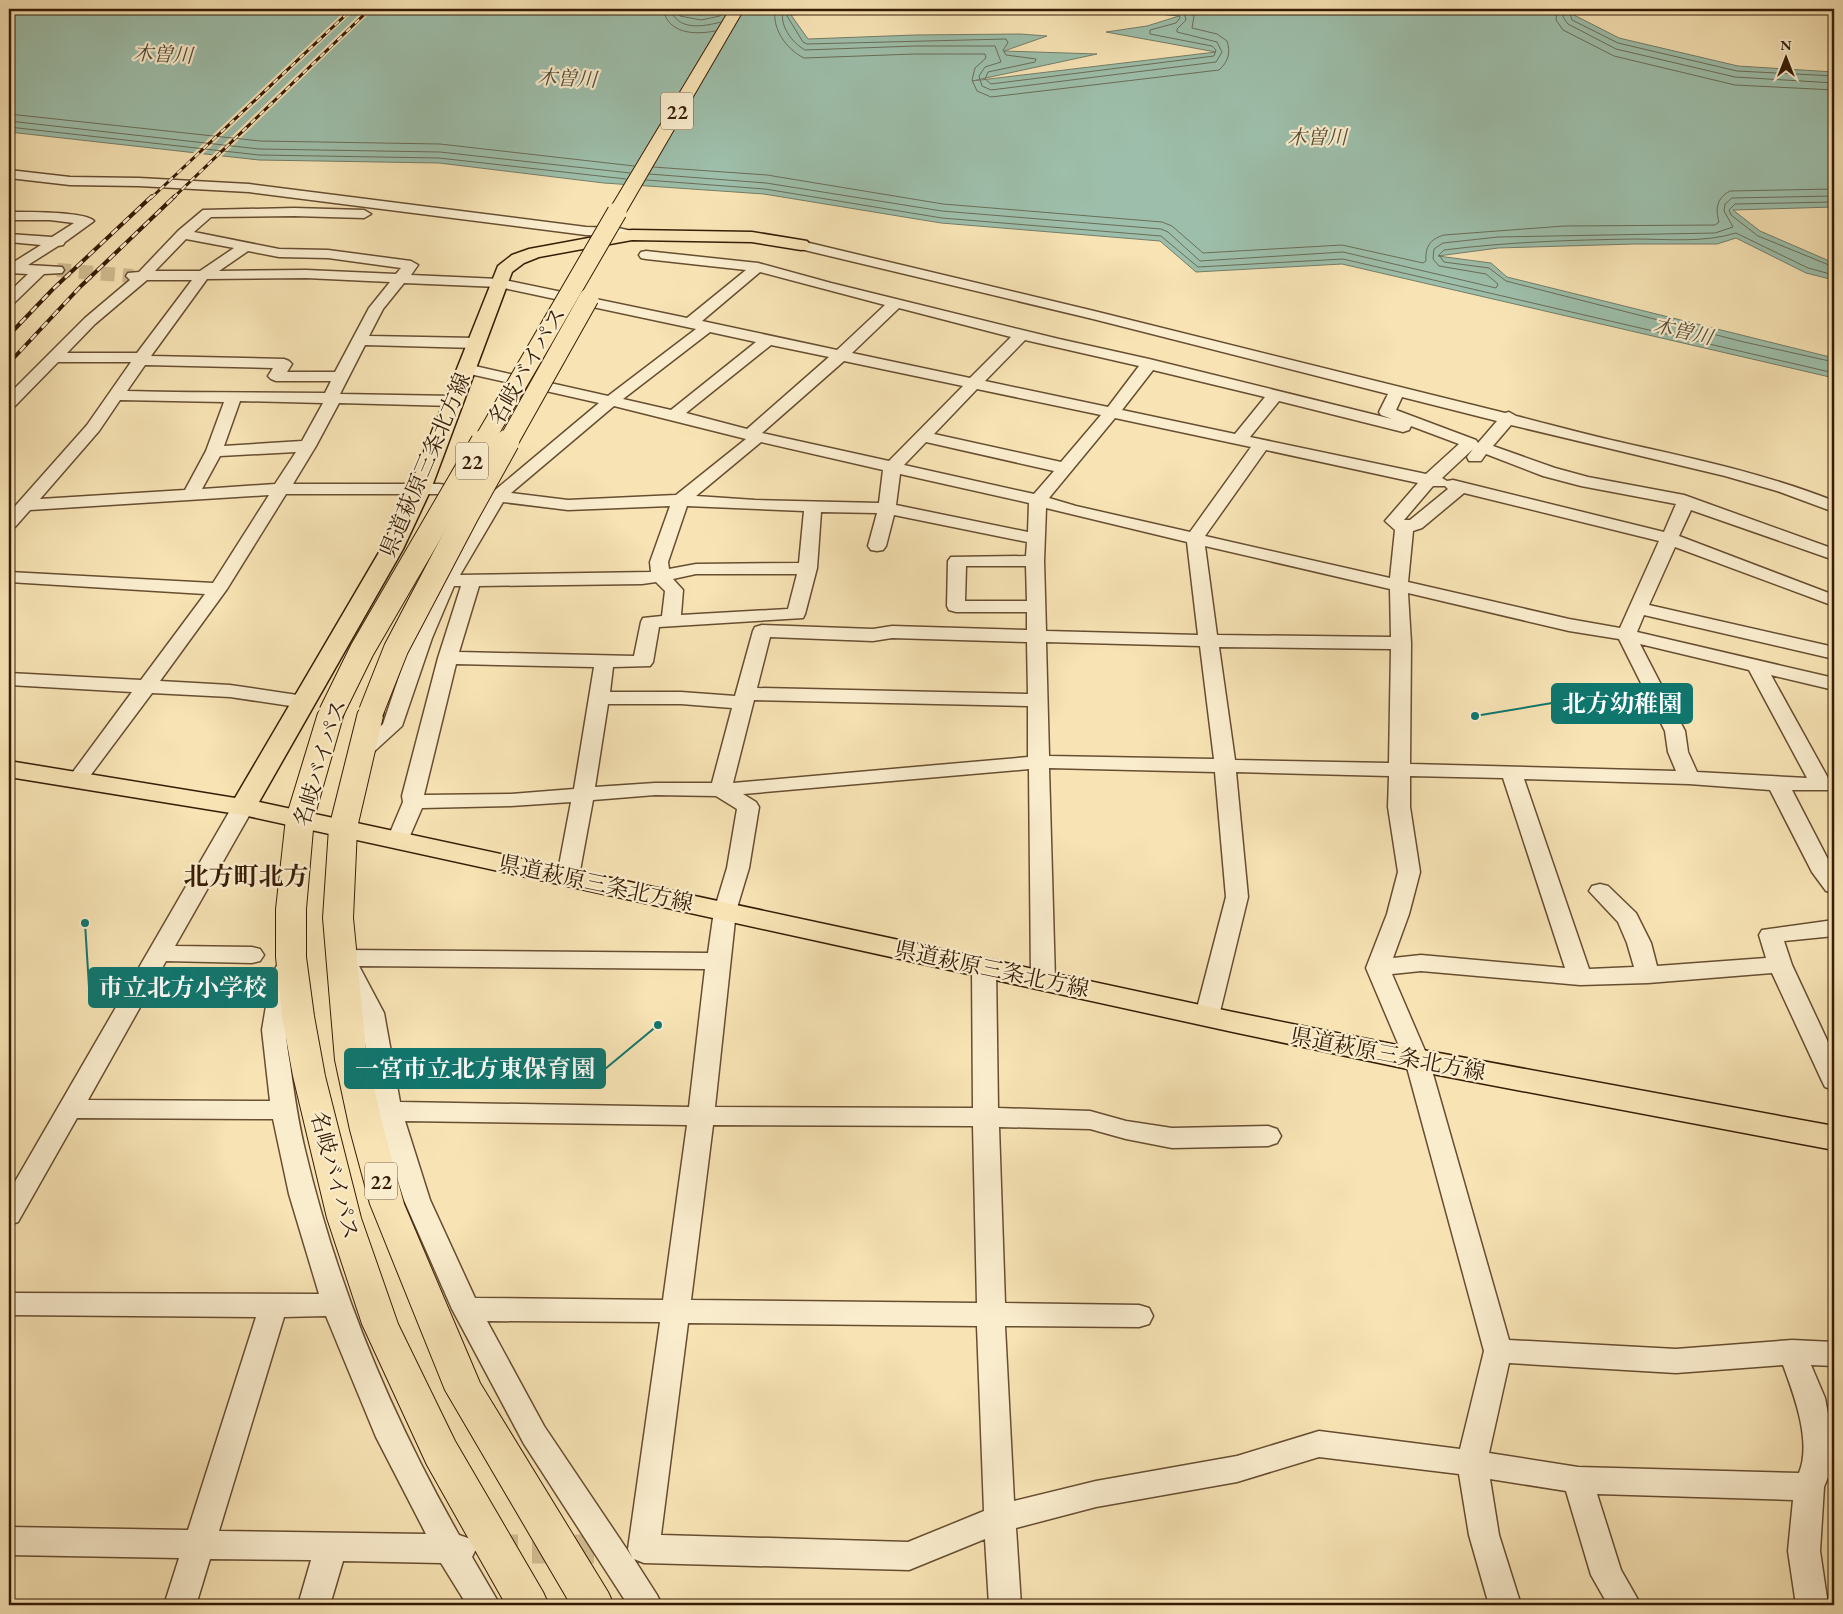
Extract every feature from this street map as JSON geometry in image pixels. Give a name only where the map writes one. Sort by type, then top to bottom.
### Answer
[{"type":"highway","name":"名岐バイパス","points":[[528,1605],[442,1453],[380,1324],[344,1218],[311,1085],[298,1016],[291,957],[291,909],[300,818],[331,713],[362,650],[737,9]]},
{"type":"highway","name":"22","points":[[699,103],[752,9]]},
{"type":"highway","name":"名岐バイパス","points":[[593,1605],[464,1390],[387,1204],[367,1130],[352,1060],[338,918],[343,828],[372,712],[396,649],[454,539],[637,214]]},
{"type":"main road","name":"県道萩原三条北方線","points":[[801,245],[752,237],[632,235],[529,255],[504,270],[420,489],[392,549],[243,806],[1417,1060],[1834,1138]]},
{"type":"main road","points":[[9,769],[243,806]]},
{"type":"street","points":[[9,174],[70,181],[139,182],[249,188],[632,235]]},
{"type":"street","points":[[9,403],[90,321],[208,213],[294,212],[503,220]]},
{"type":"street","points":[[9,216],[50,216],[87,221],[60,242],[11,269]]},
{"type":"street","points":[[77,780],[218,589],[308,446],[376,308],[411,265],[328,254],[280,252],[183,234]]},
{"type":"street","points":[[9,238],[60,242]]},
{"type":"street","points":[[801,245],[1094,314],[1509,417],[1624,448],[1754,478],[1834,507]]},
{"type":"street","points":[[9,523],[93,428],[202,276],[246,246]]},
{"type":"street","points":[[646,255],[758,267],[896,303],[1478,446]]},
{"type":"street","points":[[692,323],[758,267]]},
{"type":"street","points":[[11,269],[57,270]]},
{"type":"street","points":[[9,300],[40,269]]},
{"type":"street","points":[[138,276],[306,274],[500,283],[1446,484],[1668,538],[1834,601]]},
{"type":"street","points":[[671,620],[674,590],[660,576],[659,562],[669,538],[680,500],[754,436],[896,303]]},
{"type":"street","points":[[360,754],[392,726],[422,638],[448,581],[497,498],[508,486],[611,401],[709,326]]},
{"type":"street","points":[[877,546],[887,508],[892,468],[971,384],[1022,334]]},
{"type":"street","points":[[674,415],[769,339]]},
{"type":"street","points":[[360,340],[476,343]]},
{"type":"street","points":[[54,357],[284,364],[276,376],[341,377]]},
{"type":"street","points":[[1043,980],[1035,561],[1038,500],[1112,412],[1149,364]]},
{"type":"street","points":[[466,369],[674,415],[754,436],[1038,500],[1070,510],[1195,537],[1569,624],[1626,635],[1834,684]]},
{"type":"street","points":[[1398,390],[1388,412],[1549,472],[1587,482],[1686,502],[1834,555]]},
{"type":"street","points":[[116,395],[208,398],[234,396],[454,400]]},
{"type":"street","points":[[1240,439],[1275,395]]},
{"type":"street","points":[[191,494],[214,451],[234,396]]},
{"type":"street","points":[[1505,1605],[1484,1535],[1472,1463],[1498,1351],[1417,1060],[1378,968],[1398,914],[1409,872],[1399,806],[1401,643],[1399,584],[1404,528],[1485,448],[1509,417]]},
{"type":"street","points":[[922,436],[1064,468]]},
{"type":"street","points":[[1207,1016],[1238,897],[1225,765],[1195,537],[1262,444]]},
{"type":"street","points":[[214,451],[308,446]]},
{"type":"street","points":[[1404,528],[1416,524],[1478,446]]},
{"type":"street","points":[[1404,528],[1394,521],[1446,484]]},
{"type":"street","points":[[25,505],[282,488],[420,489],[568,505],[680,500],[755,505],[887,508],[1036,539]]},
{"type":"street","points":[[1686,502],[1668,538],[1626,635],[1674,731],[1678,752],[1689,778]]},
{"type":"street","points":[[765,624],[796,614],[808,568],[813,506]]},
{"type":"street","points":[[1035,561],[957,561],[956,606],[1036,607]]},
{"type":"street","points":[[448,581],[642,579],[696,569],[808,568]]},
{"type":"street","points":[[9,577],[218,589]]},
{"type":"street","points":[[398,840],[414,802],[413,796],[448,658],[472,580]]},
{"type":"street","points":[[1637,608],[1834,653]]},
{"type":"street","points":[[448,658],[643,662],[650,622],[671,620],[765,624],[873,635],[892,632],[1210,641],[1401,643]]},
{"type":"street","points":[[721,790],[765,624]]},
{"type":"street","points":[[568,876],[582,793],[592,752],[604,662]]},
{"type":"street","points":[[1757,667],[1828,784]]},
{"type":"street","points":[[9,679],[230,691],[304,702]]},
{"type":"street","points":[[599,698],[1038,700]]},
{"type":"street","points":[[414,802],[511,800],[582,793],[655,789],[721,790],[1040,762],[1511,772],[1689,778],[1778,784],[1828,784]]},
{"type":"street","points":[[1511,772],[1580,977]]},
{"type":"street","points":[[1778,784],[1823,872],[1834,886]]},
{"type":"street","points":[[644,1549],[701,1116],[718,960],[725,911],[738,868],[748,806],[721,790]]},
{"type":"street","points":[[12,1202],[70,1109],[243,806]]},
{"type":"street","points":[[1600,891],[1628,918],[1639,943],[1648,975]]},
{"type":"street","points":[[1832,1073],[1780,965],[1770,935],[1834,928]]},
{"type":"street","points":[[160,952],[252,955]]},
{"type":"street","points":[[291,957],[278,1002],[274,1032],[284,1110],[295,1168],[306,1210],[337,1305],[376,1405],[484,1605]]},
{"type":"street","points":[[646,1605],[601,1549],[534,1435],[466,1309],[417,1200],[389,1111],[372,1013],[343,958],[718,960]]},
{"type":"street","points":[[1378,968],[1421,963],[1580,977],[1648,975],[1780,965]]},
{"type":"street","points":[[984,967],[985,1117],[999,1519],[1005,1605]]},
{"type":"street","points":[[70,1109],[284,1110]]},
{"type":"street","points":[[389,1111],[701,1116],[985,1117],[1090,1120],[1126,1130],[1172,1138],[1268,1136]]},
{"type":"street","points":[[9,1304],[337,1305]]},
{"type":"street","points":[[180,1605],[200,1546],[273,1306]]},
{"type":"street","points":[[466,1309],[1139,1316]]},
{"type":"street","points":[[1498,1351],[1676,1361],[1792,1352],[1834,1354]]},
{"type":"street","points":[[1792,1352],[1810,1398],[1817,1435],[1819,1462],[1809,1487],[1804,1550],[1812,1605]]},
{"type":"street","points":[[601,1549],[909,1556],[999,1519],[1096,1494],[1237,1469],[1319,1444],[1472,1463],[1578,1480],[1809,1487]]},
{"type":"street","points":[[1578,1480],[1607,1575],[1625,1605]]},
{"type":"street","points":[[9,1541],[200,1546],[455,1549]]},
{"type":"street","points":[[314,1605],[331,1548]]},
{"type":"water","name":"木曽川","points":[[9,9],[671,9],[701,15],[727,9],[870,9],[791,15],[808,39],[1020,34],[1047,36],[1004,51],[1097,54],[972,81],[1216,52],[1106,32],[1147,26],[1179,16],[1106,9],[1609,9],[1572,14],[1619,38],[1738,66],[1834,72],[1834,207],[1733,210],[1760,231],[1834,263],[1834,280],[1806,273],[1736,238],[1717,244],[1634,244],[1498,248],[1438,256],[1491,263],[1507,277],[1834,358],[1834,378],[1342,264],[1196,272],[1160,241],[941,223],[764,194],[604,183],[439,163],[259,160],[9,132]]},
{"type":"pier","points":[[347,9],[356,9],[201,156],[191,155]]},
{"type":"pier","points":[[365,9],[374,9],[220,158],[210,157]]},
{"type":"tunnel","points":[[57,270],[133,276]]},
{"type":"tunnel","points":[[489,1549],[594,1549]]},
{"type":"railway","points":[[151,198],[352,9]]},
{"type":"railway","points":[[173,198],[370,9]]},
{"type":"railway","points":[[9,335],[53,289],[152,196]]},
{"type":"railway","points":[[9,363],[80,287],[175,196]]},
{"type":"place","name":"北方幼稚園","points":[[1475,716]]},
{"type":"place","name":"市立北方小学校","points":[[85,923]]},
{"type":"place","name":"一宮市立北方東保育園","points":[[658,1025]]},
{"type":"district","name":"北方町北方","points":[[246,876]]}]
